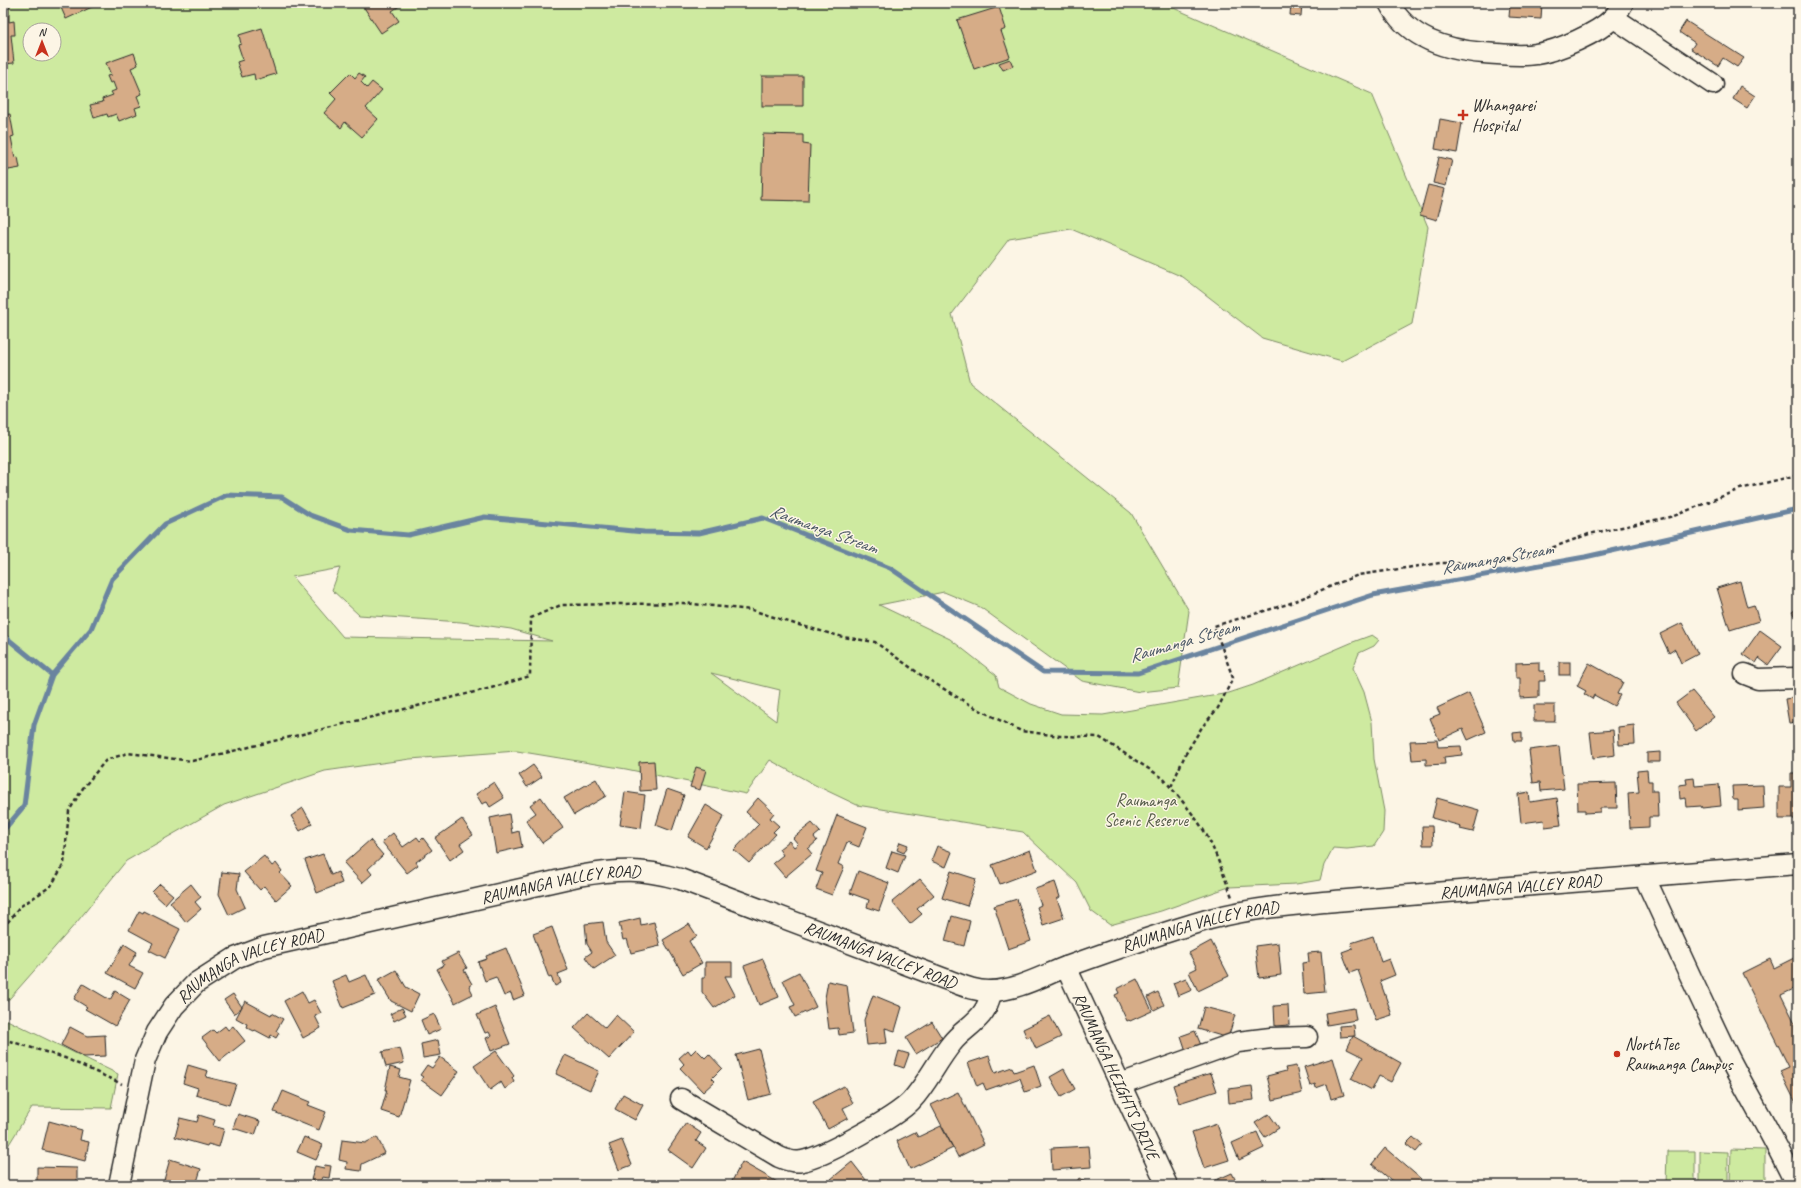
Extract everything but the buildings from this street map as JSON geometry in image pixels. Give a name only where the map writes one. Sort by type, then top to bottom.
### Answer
[{"type":"street","points":[[1389,3],[1396,16],[1432,43],[1446,48],[1517,56],[1537,54],[1572,43],[1606,24],[1619,10],[1713,84]]},
{"type":"street","points":[[1745,674],[1758,680],[1798,678]]},
{"type":"street","name":"RAUMANGA VALLEY ROAD","points":[[119,1185],[148,1053],[157,1032],[174,1006],[196,983],[235,958],[264,947],[578,876],[611,871],[636,870],[680,879],[945,979],[983,991],[992,991],[1009,988],[1066,967],[1209,919],[1238,912],[1316,903],[1798,864]]},
{"type":"street","points":[[1644,876],[1728,1056],[1778,1146],[1796,1185]]},
{"type":"street","name":"RAUMANGA HEIGHTS DRIVE","points":[[1066,967],[1167,1185]]},
{"type":"street","points":[[681,1099],[779,1157],[790,1161],[800,1162],[811,1159],[842,1144],[892,1116],[911,1102],[949,1046],[985,1010],[992,991]]},
{"type":"street","points":[[1120,1084],[1238,1042],[1271,1038],[1307,1037]]},
{"type":"path","points":[[1170,787],[1185,755],[1202,727],[1218,708],[1233,678],[1214,626],[1288,604],[1358,575],[1440,563],[1492,563],[1527,557],[1589,534],[1674,516],[1740,489],[1798,476]]},
{"type":"path","points":[[3,928],[21,906],[51,886],[64,864],[69,811],[83,788],[106,760],[128,753],[192,761],[491,688],[530,676],[531,618],[561,605],[683,603],[752,610],[843,637],[875,642],[921,675],[972,706],[1020,731],[1060,736],[1099,737],[1163,778],[1186,806],[1211,843],[1238,912]]},
{"type":"path","points":[[3,1039],[65,1058],[139,1091]]},
{"type":"green space","name":"Raumanga Scenic Reserve","points":[[3,3],[1162,3],[1372,94],[1428,227],[1412,324],[1342,361],[1262,338],[1183,277],[1071,229],[1009,239],[952,314],[970,383],[1131,513],[1189,611],[1178,688],[1140,692],[1082,681],[980,607],[944,592],[879,605],[950,639],[996,675],[999,687],[1031,704],[1061,714],[1103,715],[1229,693],[1253,685],[1372,635],[1379,640],[1374,646],[1359,653],[1353,668],[1364,692],[1372,722],[1374,759],[1384,811],[1383,832],[1374,846],[1347,849],[1333,848],[1324,865],[1320,880],[1296,884],[1229,887],[1161,911],[1110,925],[1091,911],[1077,883],[1023,832],[857,805],[815,785],[770,760],[746,794],[626,769],[517,751],[410,759],[325,771],[224,805],[126,861],[77,922],[3,1006]],"holes":[[[340,568],[332,590],[359,615],[461,622],[511,629],[552,641],[343,637],[292,577]],[[711,673],[780,690],[776,721]]]},
{"type":"green space","points":[[3,1018],[118,1074],[111,1108],[32,1107],[3,1154]]},
{"type":"green space","points":[[1731,1149],[1765,1150],[1765,1185],[1730,1185]]},
{"type":"green space","points":[[1667,1151],[1695,1151],[1695,1185],[1666,1185]]},
{"type":"green space","points":[[1700,1151],[1728,1152],[1728,1185],[1700,1185]]},
{"type":"waterway","name":"Raumanga Stream","points":[[3,831],[24,806],[34,725],[52,675],[91,629],[112,579],[165,524],[227,495],[282,497],[310,515],[351,530],[408,535],[485,517],[644,532],[699,533],[763,518],[890,568],[1043,672],[1138,673],[1373,595],[1585,557],[1798,509]]},
{"type":"waterway","points":[[3,635],[52,675]]},
{"type":"place","name":"Whangarei Hospital","points":[[1463,115]]},
{"type":"place","name":"NorthTec Raumanga Campus","points":[[1617,1054]]}]
